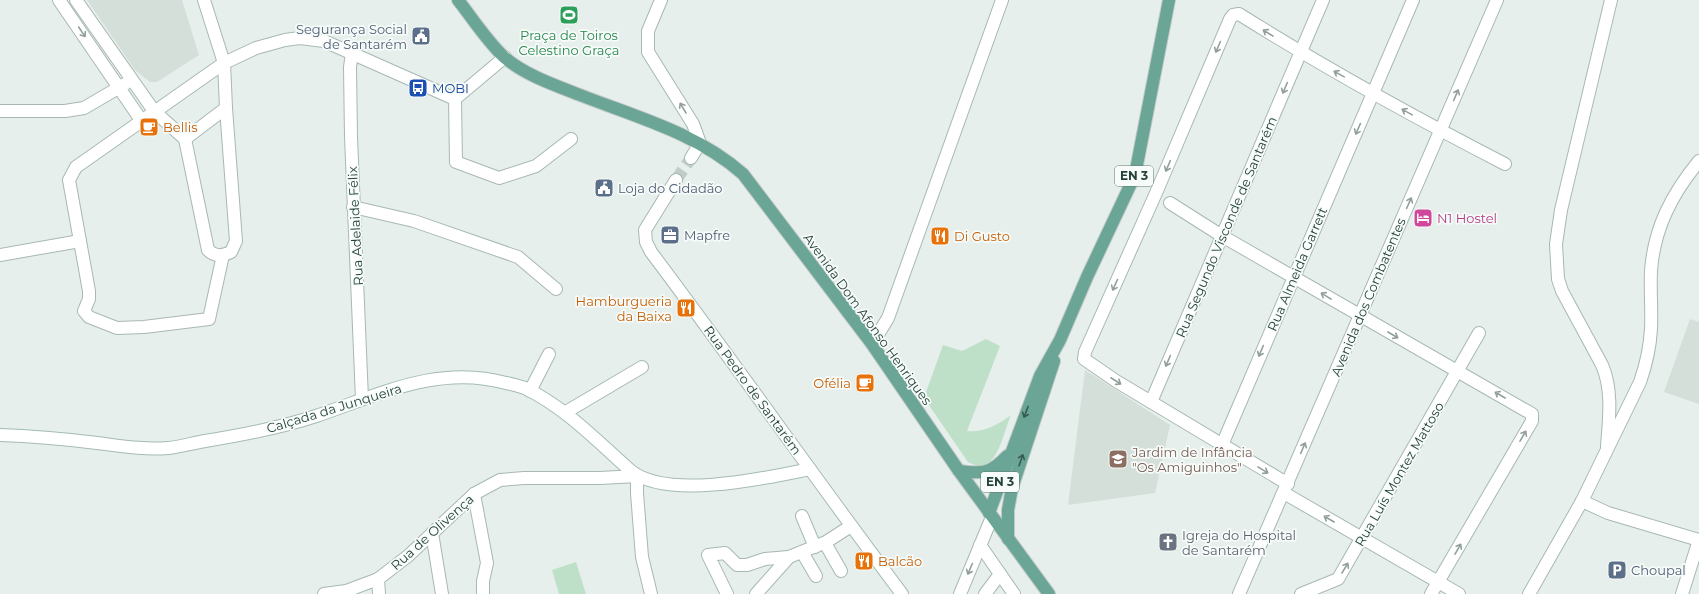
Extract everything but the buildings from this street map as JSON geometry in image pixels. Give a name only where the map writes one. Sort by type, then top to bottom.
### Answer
[{"type":"main road","name":"Avenida Dom Afonso Henriques","points":[[458,0],[490,41],[505,57],[546,83],[674,131],[700,143],[728,160],[743,174],[872,344],[958,471],[1049,594]]},
{"type":"main road","name":"EN 3","points":[[990,515],[1011,452],[1040,376],[1060,340],[1087,277],[1135,175],[1169,0]]},
{"type":"main road","name":"EN 3","points":[[1008,539],[1008,510],[1012,488],[1049,380],[1060,340]]},
{"type":"main road","points":[[958,471],[975,473],[988,472],[1001,463],[1011,452]]},
{"type":"street","points":[[60,0],[141,120]]},
{"type":"street","points":[[76,0],[154,111],[185,139],[208,250],[212,254],[223,255],[231,252],[236,241],[224,63],[204,0]]},
{"type":"street","points":[[661,0],[648,32],[648,52],[692,124],[700,143],[691,158]]},
{"type":"street","points":[[872,344],[888,318],[1002,0]]},
{"type":"street","name":"Rua Segundo Visconde de Santarém","points":[[1151,402],[1323,0]]},
{"type":"street","name":"Rua Almeida Garrett","points":[[1222,445],[1293,276],[1413,0]]},
{"type":"street","name":"Avenida dos Combatentes","points":[[1239,594],[1286,489],[1359,316],[1497,0]]},
{"type":"street","points":[[1607,452],[1609,400],[1607,378],[1602,365],[1561,288],[1557,273],[1556,244],[1561,210],[1611,0]]},
{"type":"street","points":[[1459,594],[1362,538],[1286,489],[1222,445],[1084,359],[1085,352],[1156,193],[1232,15],[1239,14],[1300,52],[1373,94],[1504,164]]},
{"type":"street","points":[[223,255],[209,319],[144,327],[117,328],[89,317],[84,312],[89,299],[89,291],[69,180],[76,167],[224,63],[256,48],[285,40],[300,38],[324,42],[455,99]]},
{"type":"street","name":"Rua Adelaide Félix","points":[[352,54],[350,75],[353,207],[362,399]]},
{"type":"street","points":[[455,99],[505,57]]},
{"type":"street","points":[[0,111],[65,111],[84,108],[132,80]]},
{"type":"street","points":[[455,99],[456,162],[499,178],[536,166],[571,139]]},
{"type":"street","points":[[185,139],[226,108]]},
{"type":"street","points":[[1529,594],[1582,501],[1640,382],[1646,364],[1651,328],[1651,269],[1659,229],[1669,205],[1699,161]]},
{"type":"street","name":"Rua Pedro de Santarém","points":[[676,180],[645,230],[646,242],[651,252],[716,338],[851,526],[902,594]]},
{"type":"street","points":[[1170,203],[1222,236],[1293,276],[1359,316],[1530,412],[1533,416],[1532,421],[1432,594]]},
{"type":"street","points":[[353,207],[414,220],[518,257],[556,289]]},
{"type":"street","points":[[0,255],[80,241]]},
{"type":"street","name":"Rua Luís Montez Mattoso","points":[[1301,594],[1338,579],[1479,333]]},
{"type":"street","points":[[530,391],[549,354]]},
{"type":"street","points":[[566,412],[642,367]]},
{"type":"street","name":"Calçada da Junqueira","points":[[0,435],[42,437],[121,446],[169,448],[282,426],[316,416],[362,399],[425,381],[461,377],[488,378],[524,388],[566,412],[637,476]]},
{"type":"street","points":[[651,594],[642,558],[637,476],[649,481],[660,483],[705,485],[742,482],[810,469]]},
{"type":"street","name":"Rua de Olivença","points":[[324,594],[347,592],[378,579],[408,556],[474,494],[500,480],[524,478],[600,478],[637,476]]},
{"type":"street","points":[[474,494],[487,563],[483,581],[483,594]]},
{"type":"street","points":[[1582,501],[1608,513],[1699,540],[1682,594]]},
{"type":"street","points":[[960,594],[980,545],[990,515]]},
{"type":"street","points":[[802,516],[820,545],[841,571]]},
{"type":"street","points":[[726,594],[708,555],[725,553],[736,565],[747,565],[765,559],[789,557],[820,545],[851,526]]},
{"type":"street","points":[[432,533],[442,594]]},
{"type":"street","points":[[980,545],[1014,594]]},
{"type":"street","points":[[802,552],[816,576]]},
{"type":"street","points":[[756,594],[789,557]]},
{"type":"street","points":[[985,594],[1000,574]]},
{"type":"street","points":[[378,579],[379,594]]},
{"type":"shaded area","points":[[87,0],[182,0],[199,55],[157,82],[150,82],[135,70]]},
{"type":"shaded area","points":[[1690,319],[1699,322],[1699,404],[1664,392]]},
{"type":"shaded area","name":"Jardim de Infância \"Os Amiguinhos\"","points":[[1085,370],[1170,425],[1155,493],[1068,505]]},
{"type":"green space","points":[[986,339],[1000,346],[967,431],[979,431],[990,428],[1011,415],[997,452],[986,464],[978,465],[968,462],[924,398],[943,345],[962,351]]},
{"type":"green space","points":[[576,562],[586,594],[559,594],[552,570]]},
{"type":"tunnel","points":[[676,180],[691,158]]},
{"type":"place","name":"Praça de Toiros Celestino Graça","points":[[569,15]]},
{"type":"place","name":"Segurança Social de Santarém","points":[[421,36]]},
{"type":"place","name":"MOBI","points":[[418,88]]},
{"type":"place","name":"Bellis","points":[[149,127]]},
{"type":"place","name":"Loja do Cidadão","points":[[604,188]]},
{"type":"place","name":"N1 Hostel","points":[[1423,218]]},
{"type":"place","name":"Mapfre","points":[[670,235]]},
{"type":"place","name":"Di Gusto","points":[[940,236]]},
{"type":"place","name":"Hamburgueria da Baixa","points":[[686,308]]},
{"type":"place","name":"Ofélia","points":[[865,383]]},
{"type":"place","name":"Jardim de Infância \"Os Amiguinhos\"","points":[[1118,459]]},
{"type":"place","name":"Igreja do Hospital de Santarém","points":[[1168,542]]},
{"type":"place","name":"Balcão","points":[[864,561]]},
{"type":"place","name":"Choupal","points":[[1617,570]]}]
